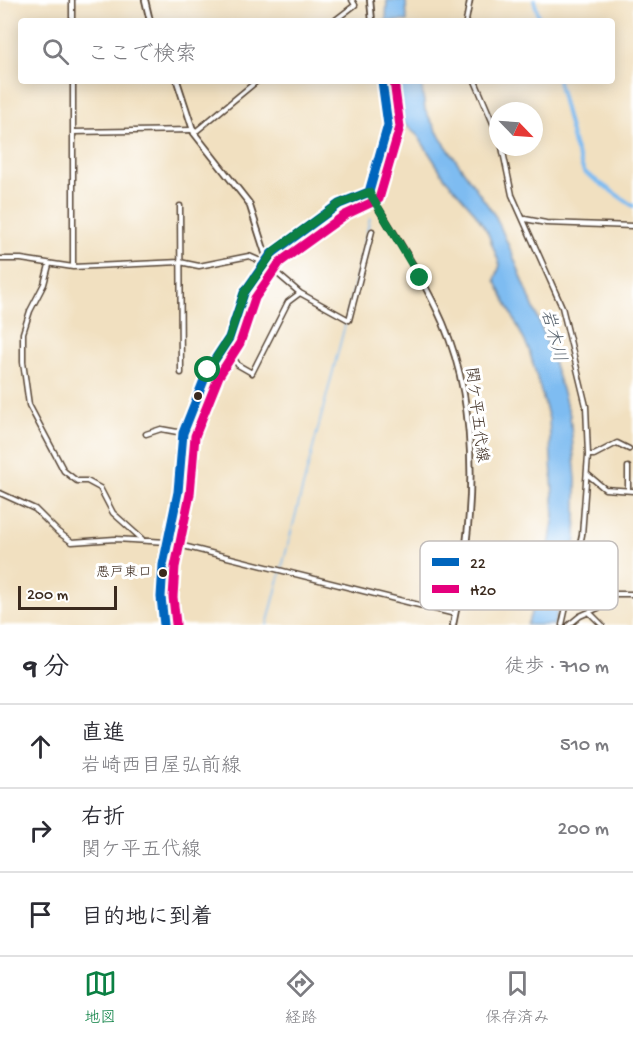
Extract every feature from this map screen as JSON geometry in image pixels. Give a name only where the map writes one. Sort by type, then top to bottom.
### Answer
[{"type":"main road","points":[[145,0],[149,18]]},
{"type":"main road","points":[[370,0],[372,18]]},
{"type":"main road","points":[[178,84],[193,131],[249,203],[266,261]]},
{"type":"main road","points":[[164,625],[161,597],[167,542],[178,492],[183,433],[208,370],[231,333],[244,293],[277,248],[339,204],[369,192],[388,125],[382,84]]},
{"type":"main road","name":"関ケ平五代線","points":[[369,192],[425,287],[443,323],[459,368],[470,442],[467,541]]},
{"type":"main road","name":"関ケ平五代線","points":[[453,625],[456,610]]},
{"type":"street","points":[[72,0],[72,18]]},
{"type":"street","points":[[338,18],[355,5],[352,0]]},
{"type":"street","points":[[467,18],[470,0]]},
{"type":"street","points":[[72,84],[73,267]]},
{"type":"street","points":[[73,132],[193,131],[253,84]]},
{"type":"street","points":[[476,84],[489,114]]},
{"type":"street","points":[[504,156],[512,195],[525,219],[562,307],[586,406],[588,455],[580,541]]},
{"type":"street","points":[[180,206],[181,373]]},
{"type":"street","points":[[525,219],[546,223],[633,226]]},
{"type":"street","points":[[0,259],[21,259],[73,267],[180,262],[200,266],[245,255],[266,261],[300,293],[349,320],[372,231]]},
{"type":"street","points":[[49,265],[44,284],[30,311],[23,333],[23,362],[29,405],[64,471],[76,481],[87,481],[100,488],[112,513],[142,540]]},
{"type":"street","points":[[223,347],[231,352],[238,365],[252,373],[288,302],[300,293]]},
{"type":"street","points":[[146,434],[160,429],[183,433]]},
{"type":"street","points":[[588,455],[594,455],[617,443],[629,449]]},
{"type":"street","points":[[587,474],[605,489],[630,490],[628,467]]},
{"type":"street","points":[[0,493],[35,509],[58,532],[72,542],[142,540],[167,542],[204,554],[225,555],[420,605]]},
{"type":"street","points":[[439,610],[455,614]]},
{"type":"street","points":[[562,625],[565,610]]},
{"type":"street","points":[[569,625],[595,610]]},
{"type":"street","points":[[589,613],[602,625]]},
{"type":"water","points":[[387,0],[406,0],[407,18],[386,18]]},
{"type":"water","name":"岩木川","points":[[394,84],[421,84],[425,110],[442,140],[496,217],[514,258],[546,339],[570,415],[576,479],[575,541],[550,541],[554,517],[549,419],[529,350],[495,280],[500,265],[487,231],[473,210],[445,178],[418,136],[400,120]]},
{"type":"water","name":"岩木川","points":[[532,610],[558,610],[554,625],[527,625]]},
{"type":"waterway","points":[[534,0],[539,18]]},
{"type":"waterway","points":[[559,84],[574,145],[584,172],[633,206]]},
{"type":"waterway","points":[[347,316],[370,218]]},
{"type":"waterway","points":[[267,625],[346,321]]},
{"type":"transit line","name":"22","points":[[164,625],[161,597],[163,565],[178,492],[183,433],[208,370],[229,338],[244,293],[271,254],[339,204],[369,192],[388,125],[382,84]]},
{"type":"transit line","name":"H20","points":[[176,624],[173,597],[175,567],[190,494],[195,436],[219,376],[240,343],[255,298],[280,262],[345,215],[379,199],[400,127],[394,84]]},
{"type":"place","name":"悪戸東口","points":[[163,573]]},
{"type":"route","points":[[208,370],[229,338],[244,293],[271,254],[349,199],[369,192],[420,278]]}]
